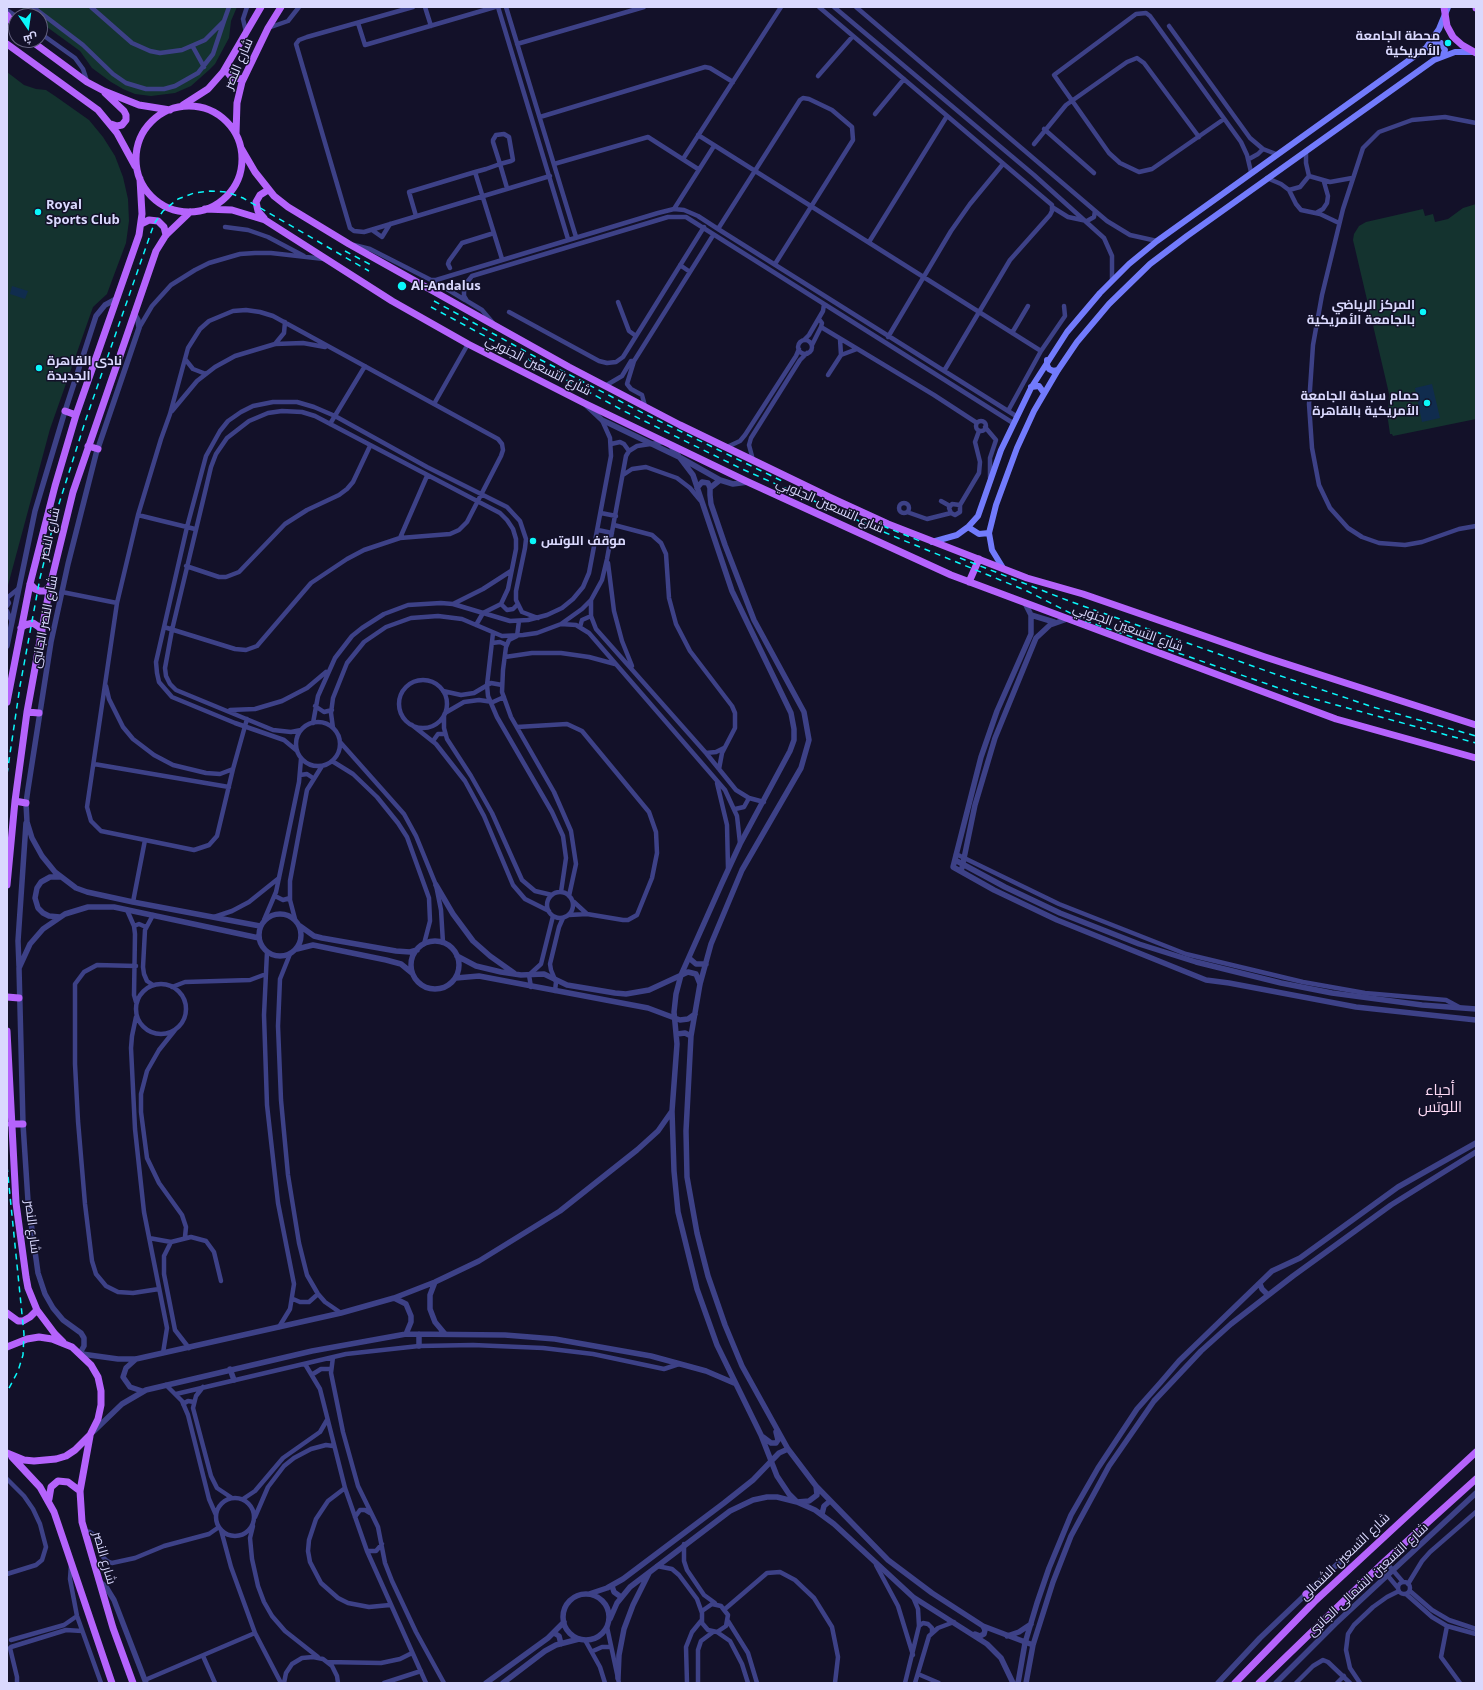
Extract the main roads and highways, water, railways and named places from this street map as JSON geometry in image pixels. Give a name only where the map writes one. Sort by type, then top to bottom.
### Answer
[{"type":"main road","name":"شارع النصر","points":[[180,107],[208,89],[225,69],[261,7]]},
{"type":"main road","name":"شارع النصر","points":[[236,135],[237,103],[243,79],[268,28],[281,7]]},
{"type":"main road","points":[[1472,7],[1476,8]]},
{"type":"main road","points":[[1431,44],[1446,9]]},
{"type":"main road","points":[[1446,9],[1447,26],[1453,37],[1462,45],[1475,52]]},
{"type":"main road","points":[[932,542],[950,538],[968,527],[981,509],[990,478],[1016,416],[1047,360],[1077,319],[1112,280],[1157,240],[1431,44],[1436,42],[1442,43],[1445,50],[1443,55]]},
{"type":"main road","points":[[7,44],[90,103],[110,124],[126,147],[140,179],[150,194],[164,206],[190,212],[206,209],[222,200],[234,186],[241,171],[241,148],[236,135],[230,126],[214,112],[202,108],[180,107],[170,110],[151,122],[140,138],[136,153],[137,171]]},
{"type":"main road","points":[[41,48],[87,82],[104,91],[139,105],[170,110]]},
{"type":"main road","points":[[1003,568],[992,550],[989,533],[1009,467],[1025,429],[1044,393],[1058,370],[1098,316],[1150,264],[1306,150],[1443,55],[1461,51],[1475,52]]},
{"type":"main road","points":[[225,69],[232,78],[243,79]]},
{"type":"main road","points":[[104,91],[124,111],[126,115],[125,122],[122,125],[115,126],[110,124]]},
{"type":"main road","name":"شارع التسعين الجنوبي","points":[[241,148],[268,190],[288,207],[349,244],[605,386],[727,448],[888,524],[932,542],[979,558],[1037,582],[1083,594],[1265,657],[1475,726]]},
{"type":"main road","name":"شارع النصر","points":[[7,702],[8,684],[30,584],[55,486],[76,415],[116,299],[137,245],[141,224],[140,179]]},
{"type":"main road","points":[[265,220],[258,211],[256,202],[260,195],[268,190]]},
{"type":"main road","name":"شارع التسعين الجنوبي","points":[[206,209],[232,210],[265,220],[392,301],[468,344],[584,403],[748,482],[969,582],[1336,719],[1453,753],[1476,758]]},
{"type":"main road","name":"شارع النصر","points":[[7,885],[15,801],[27,712],[50,586],[73,492],[156,252],[166,235],[190,212]]},
{"type":"main road","points":[[141,224],[149,220],[158,221],[164,227],[166,235]]},
{"type":"main road","points":[[1047,360],[1049,369],[1053,371],[1058,370]]},
{"type":"main road","points":[[1031,388],[1039,386],[1044,393]]},
{"type":"main road","points":[[65,411],[76,415]]},
{"type":"main road","points":[[88,446],[98,449]]},
{"type":"main road","points":[[968,527],[979,534],[989,533]]},
{"type":"main road","points":[[969,582],[979,558]]},
{"type":"main road","points":[[30,584],[35,589],[40,591],[45,590],[50,586]]},
{"type":"main road","points":[[21,628],[32,623],[39,627],[42,632]]},
{"type":"main road","points":[[27,712],[39,713]]},
{"type":"main road","points":[[1453,753],[1476,752]]},
{"type":"main road","points":[[15,801],[26,803]]},
{"type":"main road","points":[[7,997],[18,998]]},
{"type":"main road","name":"شارع النصر","points":[[7,1031],[16,1203],[28,1288],[37,1310],[55,1334],[64,1342]]},
{"type":"main road","points":[[11,1124],[23,1124]]},
{"type":"main road","points":[[7,1313],[14,1319],[23,1321],[30,1318],[37,1310]]},
{"type":"main road","points":[[7,1347],[27,1339],[39,1337],[64,1342],[81,1353],[91,1364],[98,1377],[101,1391],[101,1405],[98,1419],[91,1434],[75,1450],[56,1459],[34,1462],[24,1460],[7,1453]]},
{"type":"main road","name":"شارع النصر","points":[[91,1434],[80,1491],[80,1507],[84,1531],[113,1628],[133,1683]]},
{"type":"main road","name":"شارع التسعين الشمالى","points":[[1236,1683],[1314,1602],[1419,1503],[1476,1452]]},
{"type":"main road","points":[[7,1453],[30,1475],[49,1500],[59,1523],[112,1683]]},
{"type":"main road","points":[[49,1500],[48,1491],[58,1482],[68,1482],[80,1491]]},
{"type":"main road","points":[[1259,1683],[1385,1561],[1475,1482]]},
{"type":"main road","points":[[1306,1594],[1314,1602]]},
{"type":"water","points":[[12,286],[28,291],[25,299],[10,294]]},
{"type":"water","name":"حمام سباحة الجامعة الأمريكية بالقاهرة","points":[[1432,384],[1440,418],[1422,422],[1415,388]]},
{"type":"railway","points":[[7,774],[20,686],[40,578],[57,510],[86,419],[154,224],[163,211],[178,199],[194,193],[210,191],[227,192],[243,198],[369,271]]},
{"type":"railway","points":[[345,251],[373,266]]},
{"type":"railway","points":[[434,301],[541,360],[643,413],[784,482]]},
{"type":"railway","points":[[431,307],[624,411],[742,469],[893,536],[1027,591],[1086,621],[1296,694],[1476,743]]},
{"type":"railway","points":[[883,526],[920,541]]},
{"type":"railway","points":[[960,558],[1069,601],[1275,674],[1373,707],[1476,736]]},
{"type":"railway","points":[[7,1166],[24,1334],[23,1355],[18,1371],[7,1392]]},
{"type":"place","name":"محطة الجامعة الأمريكية","points":[[1448,43]]},
{"type":"place","name":"Royal Sports Club","points":[[38,212]]},
{"type":"place","name":"Al-Andalus","points":[[402,286]]},
{"type":"place","name":"المركز الرياضي بالجامعة الأمريكية","points":[[1423,312]]},
{"type":"place","name":"نادى القاهرة الجديدة","points":[[39,368]]},
{"type":"place","name":"حمام سباحة الجامعة الأمريكية بالقاهرة","points":[[1427,403]]},
{"type":"place","name":"موقف اللوتس","points":[[533,541]]},
{"type":"district","name":"أحياء اللوتس","points":[[1440,1100]]}]
